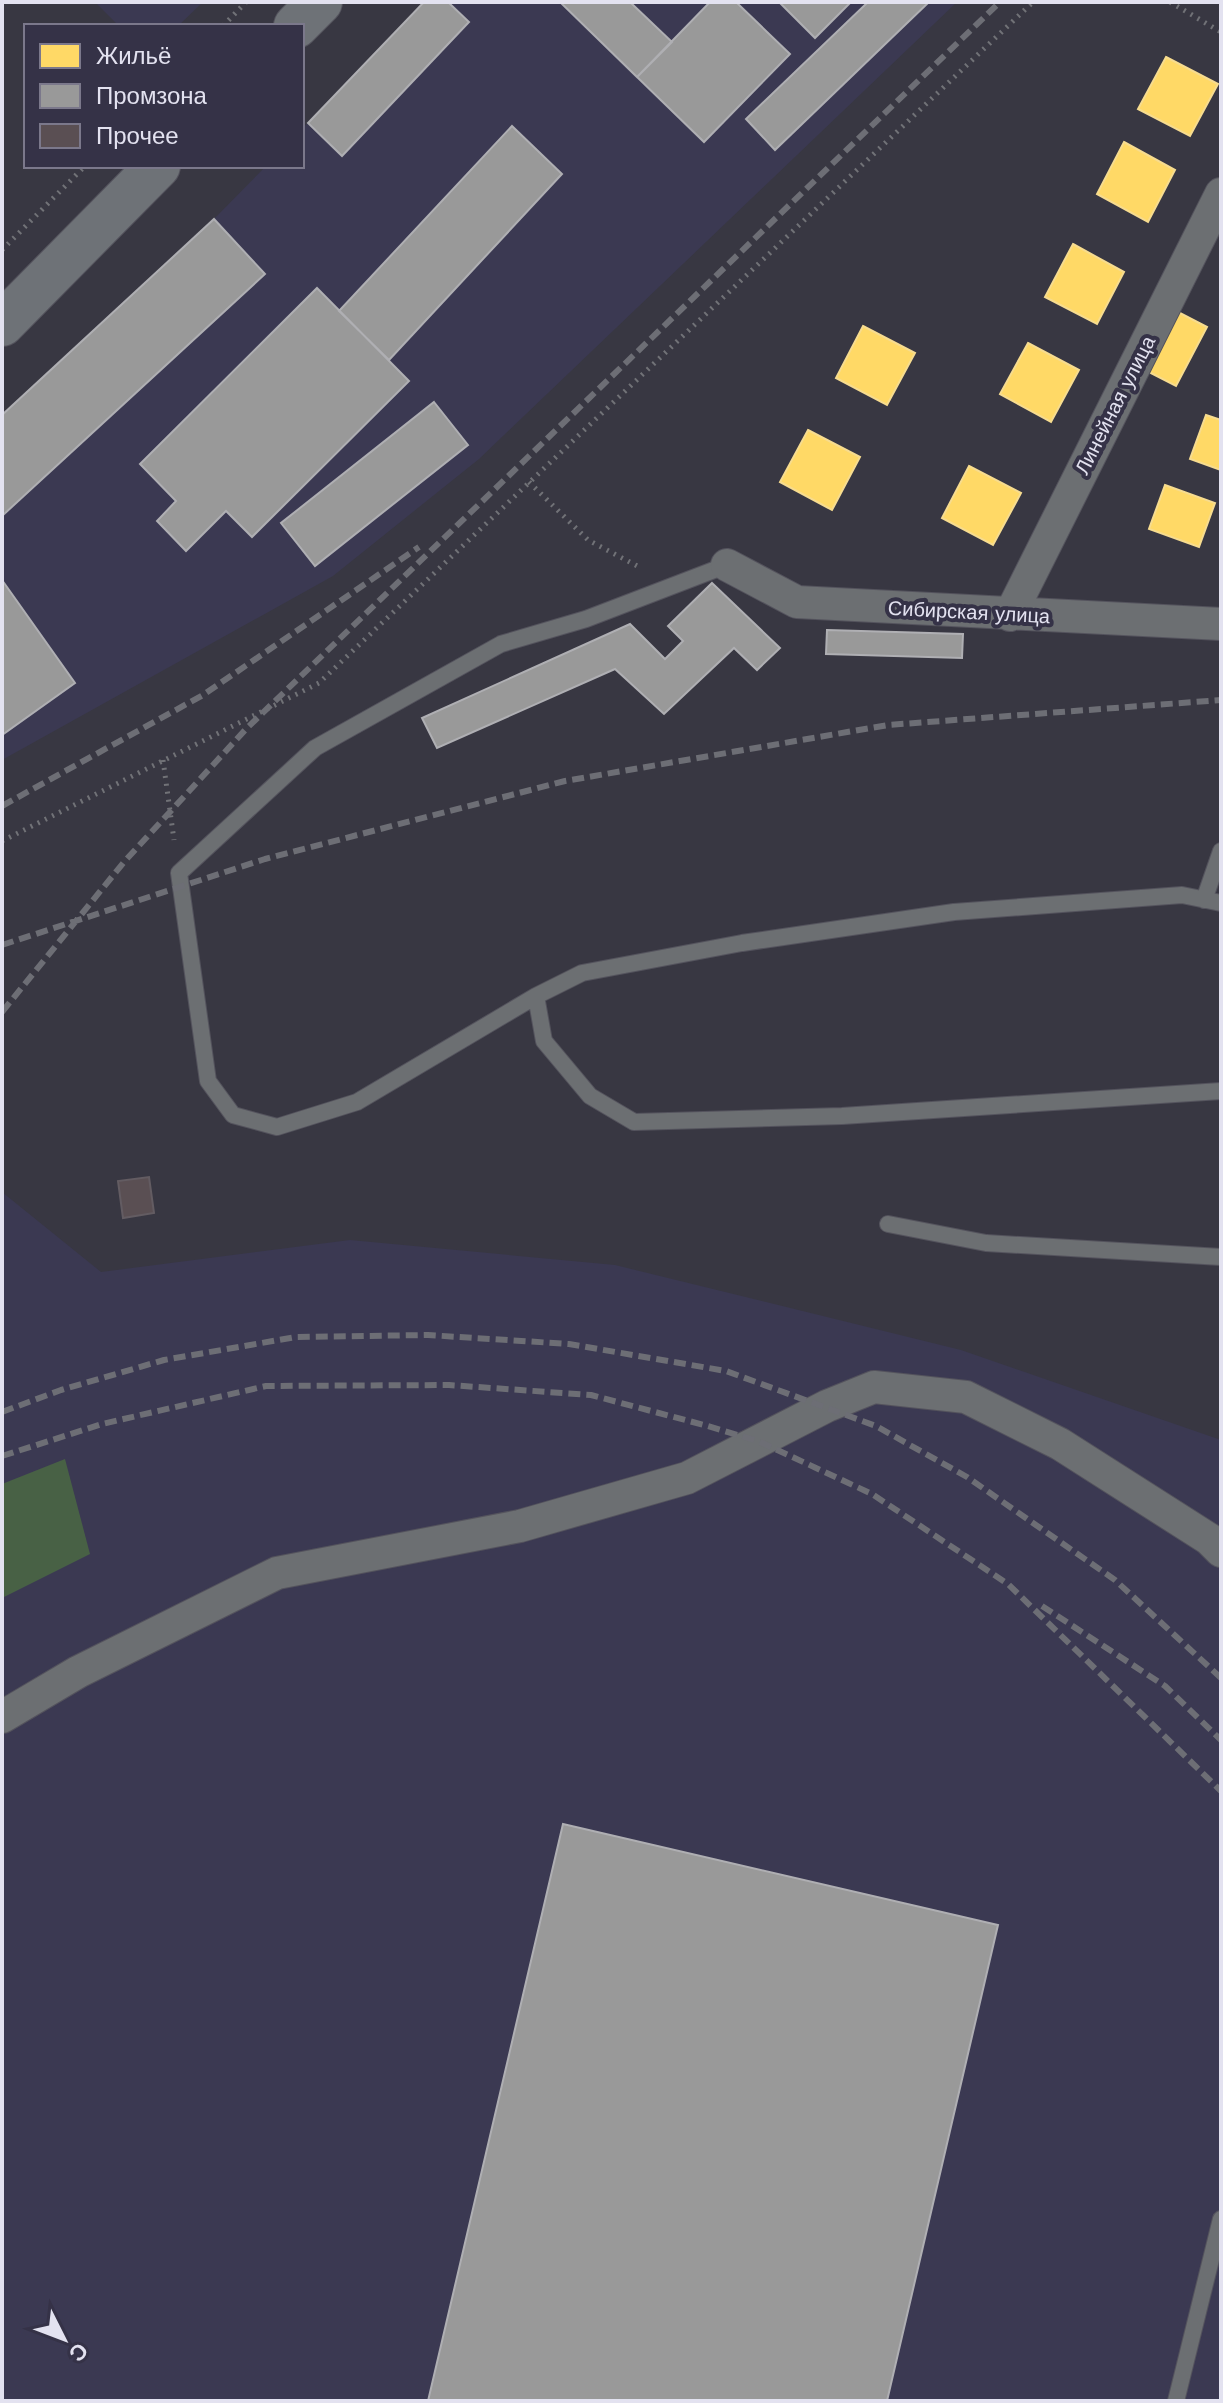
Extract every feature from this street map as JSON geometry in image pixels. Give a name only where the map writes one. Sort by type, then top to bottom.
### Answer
[{"type":"main road","points":[[298,24],[320,2]]},
{"type":"main road","points":[[2,324],[156,168]]},
{"type":"street","name":"Линейная улица","points":[[1010,615],[1221,194]]},
{"type":"street","name":"Сибирская улица","points":[[727,565],[797,602],[1221,624]]},
{"type":"street","points":[[2,1717],[78,1672],[277,1573],[520,1526],[687,1478],[827,1406],[874,1387],[966,1397],[1060,1444],[1209,1539],[1221,1551]]},
{"type":"lane","points":[[727,565],[586,619],[501,644],[315,748],[179,873],[208,1081],[233,1115],[277,1127],[357,1102],[536,996],[582,973],[742,943],[954,912],[1182,895],[1213,902],[1221,851]]},
{"type":"lane","points":[[536,996],[544,1041],[590,1096],[634,1122],[842,1116],[1221,1091]]},
{"type":"lane","points":[[888,1224],[986,1243],[1221,1257]]},
{"type":"lane","points":[[1176,2401],[1221,2219]]},
{"type":"path","points":[[225,24],[246,2]]},
{"type":"path","points":[[2,841],[319,683],[1033,2]]},
{"type":"path","points":[[1170,2],[1221,32]]},
{"type":"path","points":[[2,250],[83,168]]},
{"type":"path","points":[[529,482],[588,540],[673,586]]},
{"type":"path","points":[[163,760],[179,873]]},
{"type":"shaded area","points":[[95,2],[203,2],[180,24],[117,24]]},
{"type":"shaded area","points":[[424,2],[957,2],[479,459],[333,576],[2,760],[2,415],[214,219],[264,168],[304,168],[304,127]]},
{"type":"shaded area","points":[[2,1192],[101,1272],[350,1240],[615,1265],[961,1350],[1221,1440],[1221,2401],[2,2401]]},
{"type":"green space","points":[[65,1459],[90,1554],[2,1598],[2,1484]]},
{"type":"building: Жильё","points":[[1166,57],[1218,84],[1190,136],[1138,109]]},
{"type":"building: Жильё","points":[[1124,142],[1175,170],[1148,222],[1097,194]]},
{"type":"building: Жильё","points":[[1073,244],[1124,272],[1097,324],[1045,297]]},
{"type":"building: Жильё","points":[[1176,311],[1207,327],[1176,386],[1145,370]]},
{"type":"building: Жильё","points":[[863,326],[915,353],[887,405],[836,378]]},
{"type":"building: Жильё","points":[[1028,343],[1079,370],[1051,422],[1000,394]]},
{"type":"building: Жильё","points":[[1206,415],[1221,420],[1221,470],[1190,459]]},
{"type":"building: Жильё","points":[[808,430],[860,457],[832,510],[780,482]]},
{"type":"building: Жильё","points":[[969,466],[1021,493],[993,545],[942,518]]},
{"type":"building: Жильё","points":[[1165,485],[1215,503],[1199,547],[1149,529]]},
{"type":"building: Промзона","points":[[424,2],[448,2],[469,22],[342,156],[308,123]]},
{"type":"building: Промзона","points":[[560,2],[630,2],[672,42],[637,77]]},
{"type":"building: Промзона","points":[[710,2],[736,2],[790,54],[704,142],[637,77]]},
{"type":"building: Промзона","points":[[779,2],[851,2],[815,38]]},
{"type":"building: Промзона","points":[[868,2],[929,2],[775,150],[746,119]]},
{"type":"building: Промзона","points":[[512,126],[562,174],[389,360],[339,311]]},
{"type":"building: Промзона","points":[[214,219],[265,274],[2,516],[2,415]]},
{"type":"building: Промзона","points":[[317,288],[409,381],[252,537],[226,511],[186,551],[157,521],[176,501],[140,464]]},
{"type":"building: Промзона","points":[[434,402],[468,445],[315,566],[281,523]]},
{"type":"building: Промзона","points":[[2,580],[75,683],[2,735]]},
{"type":"building: Промзона","points":[[712,583],[780,648],[757,670],[734,648],[664,714],[615,669],[437,748],[422,718],[630,624],[665,659],[683,641],[668,626]]},
{"type":"building: Промзона","points":[[827,630],[963,634],[962,658],[826,654]]},
{"type":"building: Промзона","points":[[563,1824],[998,1925],[887,2401],[428,2401]]},
{"type":"building: Прочее","points":[[149,1177],[154,1213],[123,1218],[118,1181]]},
{"type":"railway","points":[[2,1012],[124,862],[246,729],[1000,2]]},
{"type":"railway","points":[[2,806],[203,695],[419,547]]},
{"type":"railway","points":[[2,945],[265,859],[565,781],[888,725],[1221,700]]},
{"type":"railway","points":[[2,1412],[61,1390],[164,1360],[296,1337],[428,1335],[569,1344],[726,1371],[876,1426],[967,1477],[1115,1580],[1221,1678]]},
{"type":"railway","points":[[2,1456],[102,1424],[266,1386],[449,1385],[591,1395],[704,1425],[758,1441],[872,1494],[1008,1584],[1221,1791]]},
{"type":"railway","points":[[1042,1606],[1165,1686],[1221,1740]]}]
